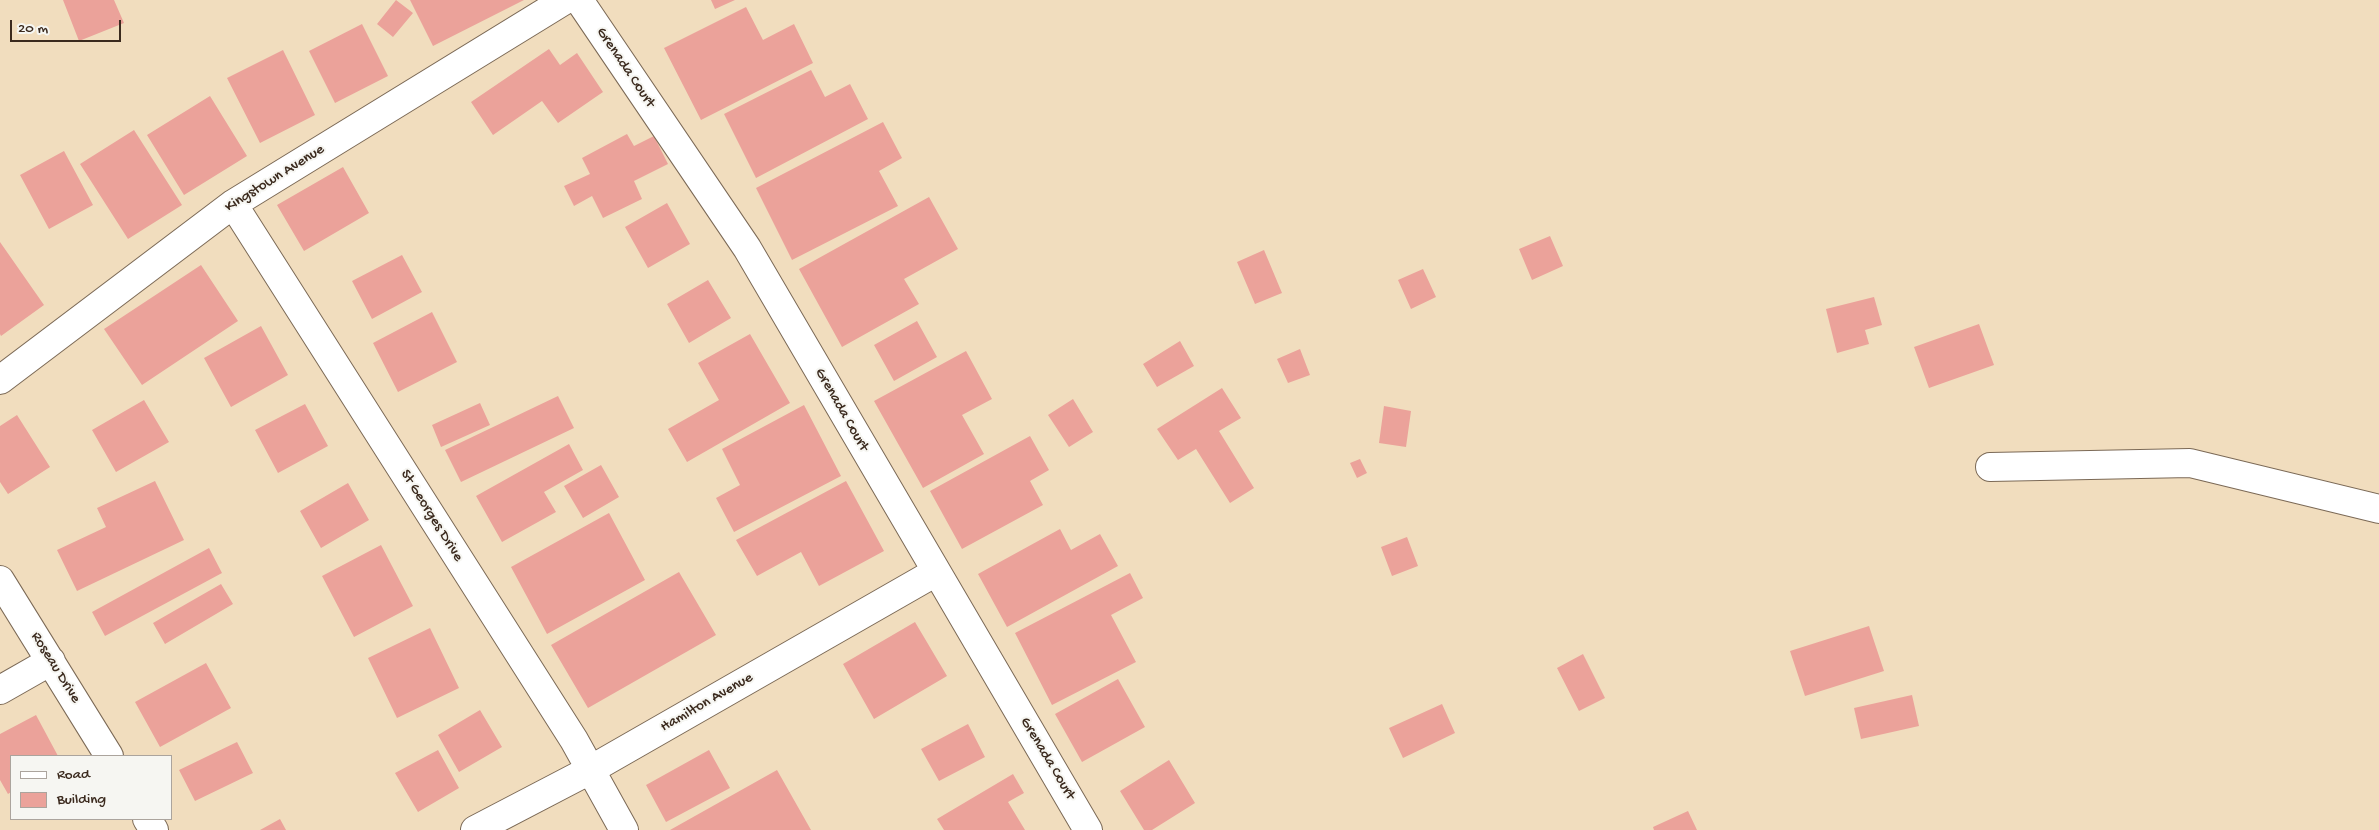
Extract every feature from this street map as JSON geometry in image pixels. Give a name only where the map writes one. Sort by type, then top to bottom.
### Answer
[{"type":"street","name":"Kingstown Avenue","points":[[0,380],[233,204],[565,0]]},
{"type":"street","name":"Grenada Court","points":[[579,0],[747,248],[1088,830]]},
{"type":"street","name":"St Georges Drive","points":[[233,204],[568,732],[624,830]]},
{"type":"street","points":[[1990,468],[2190,463],[2379,509]]},
{"type":"street","name":"Hamilton Avenue","points":[[475,830],[590,770],[936,572]]},
{"type":"street","name":"Roseau Drive","points":[[0,580],[52,660],[108,755]]},
{"type":"street","points":[[0,690],[52,660]]},
{"type":"building","points":[[63,0],[114,0],[124,23],[79,41]]},
{"type":"building","points":[[396,0],[413,13],[393,37],[377,24]]},
{"type":"building","points":[[410,0],[524,0],[433,46]]},
{"type":"building","points":[[711,0],[735,0],[715,9]]},
{"type":"building","points":[[746,7],[763,40],[794,24],[813,63],[701,120],[664,48]]},
{"type":"building","points":[[362,24],[388,76],[335,103],[309,51]]},
{"type":"building","points":[[549,49],[560,65],[577,53],[603,92],[558,123],[542,101],[493,135],[471,102]]},
{"type":"building","points":[[283,50],[315,115],[260,143],[227,78]]},
{"type":"building","points":[[811,70],[825,97],[850,84],[868,119],[756,178],[724,114]]},
{"type":"building","points":[[210,96],[247,156],[184,195],[147,135]]},
{"type":"building","points":[[883,122],[902,158],[879,171],[898,206],[792,260],[756,188]]},
{"type":"building","points":[[134,130],[182,205],[128,239],[80,164]]},
{"type":"building","points":[[627,134],[634,146],[654,136],[668,164],[634,181],[642,199],[603,218],[592,196],[574,206],[564,186],[590,174],[582,158]]},
{"type":"building","points":[[64,151],[93,205],[49,229],[20,175]]},
{"type":"building","points":[[343,167],[369,213],[304,251],[277,205]]},
{"type":"building","points":[[929,197],[958,249],[904,279],[919,304],[842,347],[799,269]]},
{"type":"building","points":[[667,203],[690,244],[648,268],[625,227]]},
{"type":"building","points":[[1550,236],[1563,266],[1532,280],[1519,249]]},
{"type":"building","points":[[0,242],[44,305],[1,336],[0,334]]},
{"type":"building","points":[[1264,250],[1282,293],[1255,304],[1237,262]]},
{"type":"building","points":[[402,255],[422,292],[372,319],[352,281]]},
{"type":"building","points":[[201,265],[238,321],[142,385],[104,329]]},
{"type":"building","points":[[1423,269],[1436,297],[1411,309],[1398,280]]},
{"type":"building","points":[[708,280],[731,318],[689,343],[667,304]]},
{"type":"building","points":[[1874,297],[1882,325],[1865,330],[1869,344],[1837,353],[1826,309]]},
{"type":"building","points":[[432,312],[457,362],[398,392],[373,343]]},
{"type":"building","points":[[917,321],[937,357],[894,381],[874,345]]},
{"type":"building","points":[[1979,324],[1994,365],[1929,388],[1914,347]]},
{"type":"building","points":[[261,326],[288,375],[231,407],[204,358]]},
{"type":"building","points":[[750,334],[790,403],[687,462],[668,429],[719,400],[698,363]]},
{"type":"building","points":[[1180,341],[1194,366],[1157,387],[1143,364]]},
{"type":"building","points":[[1300,349],[1310,375],[1288,383],[1277,359]]},
{"type":"building","points":[[966,351],[992,399],[962,415],[984,454],[923,488],[874,401]]},
{"type":"building","points":[[1222,388],[1241,418],[1219,431],[1254,488],[1230,503],[1196,449],[1178,460],[1157,429]]},
{"type":"building","points":[[558,396],[574,428],[461,482],[445,450]]},
{"type":"building","points":[[1073,399],[1093,432],[1069,447],[1048,415]]},
{"type":"building","points":[[144,400],[169,442],[116,472],[92,430]]},
{"type":"building","points":[[480,403],[490,425],[441,447],[432,425]]},
{"type":"building","points":[[305,404],[328,446],[278,473],[255,430]]},
{"type":"building","points":[[804,405],[841,476],[734,532],[716,498],[740,485],[722,449]]},
{"type":"building","points":[[1384,406],[1411,411],[1406,447],[1379,443]]},
{"type":"building","points":[[17,415],[50,467],[8,494],[0,482],[0,426]]},
{"type":"building","points":[[1030,436],[1049,470],[1030,481],[1043,505],[962,549],[930,491]]},
{"type":"building","points":[[569,444],[583,470],[544,492],[556,512],[502,542],[476,496]]},
{"type":"building","points":[[1360,459],[1367,473],[1357,478],[1350,463]]},
{"type":"building","points":[[601,465],[619,497],[583,518],[564,486]]},
{"type":"building","points":[[155,481],[184,540],[77,591],[57,550],[106,527],[97,508]]},
{"type":"building","points":[[846,481],[884,551],[819,586],[801,552],[757,576],[736,540]]},
{"type":"building","points":[[348,483],[369,520],[321,548],[300,511]]},
{"type":"building","points":[[609,513],[645,580],[547,634],[511,567]]},
{"type":"building","points":[[1060,529],[1071,550],[1100,534],[1118,566],[1007,627],[978,574]]},
{"type":"building","points":[[1407,537],[1418,566],[1392,576],[1381,547]]},
{"type":"building","points":[[381,545],[413,606],[354,637],[322,576]]},
{"type":"building","points":[[209,548],[222,573],[105,636],[92,612]]},
{"type":"building","points":[[679,572],[716,635],[588,708],[551,645]]},
{"type":"building","points":[[1130,573],[1143,598],[1111,615],[1136,662],[1052,705],[1015,633]]},
{"type":"building","points":[[221,584],[233,604],[165,644],[153,623]]},
{"type":"building","points":[[915,622],[947,676],[874,719],[843,664]]},
{"type":"building","points":[[1869,626],[1884,671],[1805,696],[1790,651]]},
{"type":"building","points":[[430,628],[459,688],[397,718],[368,658]]},
{"type":"building","points":[[1583,654],[1605,698],[1579,711],[1557,668]]},
{"type":"building","points":[[206,663],[231,708],[160,747],[135,702]]},
{"type":"building","points":[[1118,679],[1145,727],[1082,762],[1055,714]]},
{"type":"building","points":[[1912,695],[1919,726],[1861,739],[1854,708]]},
{"type":"building","points":[[1442,704],[1455,733],[1403,758],[1389,728]]},
{"type":"building","points":[[480,710],[502,747],[459,772],[438,735]]},
{"type":"building","points":[[36,715],[57,755],[10,755],[10,793],[8,794],[0,780],[0,734]]},
{"type":"building","points":[[968,724],[985,757],[939,781],[921,749]]},
{"type":"building","points":[[237,742],[253,773],[195,801],[179,770]]},
{"type":"building","points":[[438,750],[459,788],[418,812],[395,773]]},
{"type":"building","points":[[709,750],[730,788],[666,822],[646,785]]},
{"type":"building","points":[[1169,760],[1195,803],[1152,830],[1144,830],[1120,791]]},
{"type":"building","points":[[777,770],[811,830],[670,830]]},
{"type":"building","points":[[1013,774],[1024,793],[1008,802],[1025,830],[944,830],[937,819]]},
{"type":"building","points":[[1688,811],[1697,830],[1654,830],[1653,827]]},
{"type":"building","points":[[280,819],[286,830],[260,830]]}]
